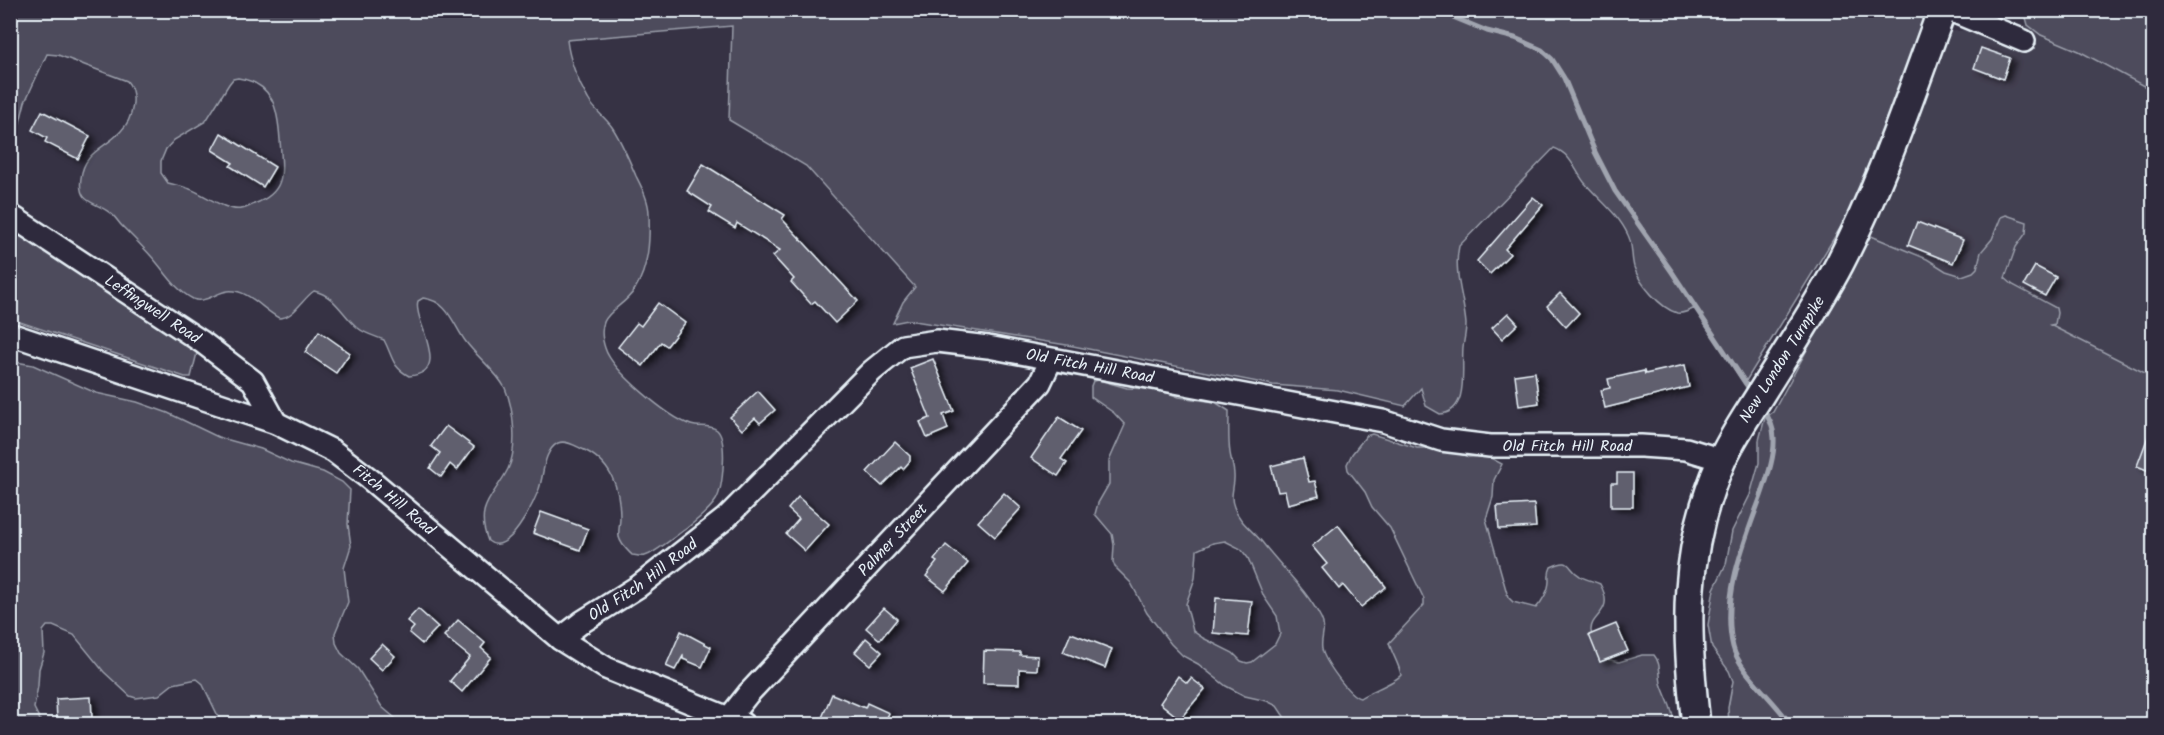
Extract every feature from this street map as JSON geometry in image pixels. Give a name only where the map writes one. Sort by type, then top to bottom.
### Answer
[{"type":"main road","name":"New London Turnpike","points":[[1696,724],[1689,659],[1689,593],[1694,546],[1705,502],[1722,460],[1823,295],[1854,236],[1884,167],[1942,10]]},
{"type":"street","points":[[1950,10],[2024,41]]},
{"type":"street","name":"Leffingwell Road","points":[[10,215],[202,342],[253,381],[276,423]]},
{"type":"street","name":"Fitch Hill Road","points":[[10,334],[276,423],[333,451],[371,480],[560,639],[606,668],[736,721]]},
{"type":"street","name":"Old Fitch Hill Road","points":[[560,639],[582,622],[639,586],[726,518],[872,371],[903,346],[937,341],[987,347],[1383,421],[1441,440],[1490,446],[1641,446],[1686,449],[1722,460]]},
{"type":"street","name":"Palmer Street","points":[[736,721],[748,694],[1040,383],[1051,360]]},
{"type":"shaded area","points":[[10,11],[1926,11],[1879,147],[1855,204],[1744,384],[1695,308],[1684,313],[1677,313],[1664,306],[1645,287],[1634,267],[1631,243],[1624,227],[1584,182],[1568,158],[1554,148],[1459,246],[1457,266],[1466,324],[1462,388],[1456,406],[1440,414],[1426,406],[1421,388],[1405,406],[1338,390],[1273,385],[1073,346],[908,320],[893,323],[903,302],[915,287],[806,166],[729,120],[732,26],[567,40],[572,63],[581,85],[590,103],[609,123],[619,139],[643,190],[649,209],[649,243],[643,272],[629,297],[606,319],[602,336],[605,348],[618,369],[642,392],[681,420],[691,425],[711,427],[717,430],[722,443],[722,475],[716,500],[687,528],[654,552],[644,556],[632,555],[620,540],[620,507],[612,476],[591,453],[564,442],[558,443],[549,452],[539,489],[519,527],[504,542],[496,544],[488,541],[484,529],[484,510],[508,469],[513,451],[514,429],[511,407],[501,382],[466,342],[445,309],[439,304],[423,298],[418,301],[420,320],[428,344],[429,366],[422,373],[409,376],[393,361],[384,340],[361,330],[333,301],[321,293],[314,291],[294,312],[279,318],[255,300],[235,291],[197,300],[181,290],[113,216],[84,197],[80,186],[86,162],[96,151],[115,137],[129,120],[133,99],[127,81],[58,55],[47,54],[25,102],[11,151]],"holes":[[[233,79],[250,81],[267,92],[278,118],[282,170],[278,186],[273,193],[248,207],[235,209],[190,189],[168,183],[161,173],[161,161],[166,149],[174,140],[206,121]]]},
{"type":"shaded area","points":[[2027,11],[2153,11],[2153,91],[2079,51],[2041,35],[2028,25],[2025,14]]},
{"type":"shaded area","points":[[2028,25],[2041,35],[2079,51],[2153,91],[2153,377],[2049,325],[2004,278],[2016,247],[2026,233],[2001,217],[1992,239],[1981,252],[1977,268],[1962,276],[1946,271],[1927,259],[1871,236],[1945,32]]},
{"type":"shaded area","points":[[2006,215],[2027,222],[2026,233],[2016,247],[2005,278],[2013,285],[2056,308],[2055,324],[2050,325],[2153,377],[2153,724],[1729,724],[1728,708],[1733,681],[1729,671],[1712,648],[1708,625],[1714,589],[1726,564],[1732,531],[1750,495],[1759,463],[1759,440],[1765,418],[1773,412],[1871,236],[1927,259],[1946,271],[1962,276],[1977,268],[1981,252],[1992,239],[2001,217]]},
{"type":"shaded area","points":[[10,227],[189,344],[197,353],[191,377],[185,377],[11,319]]},
{"type":"shaded area","points":[[10,361],[33,365],[96,393],[137,402],[168,413],[218,437],[261,449],[291,463],[323,472],[342,482],[350,490],[348,524],[351,546],[344,568],[348,602],[335,633],[336,643],[341,653],[358,669],[382,707],[402,724],[219,724],[219,718],[202,683],[197,679],[173,684],[159,695],[136,698],[130,696],[104,672],[74,635],[53,626],[47,626],[43,631],[44,653],[39,669],[34,708],[42,724],[11,724]]},
{"type":"shaded area","points":[[1099,380],[1127,388],[1157,389],[1179,397],[1215,402],[1229,411],[1229,448],[1234,475],[1232,499],[1236,512],[1315,607],[1323,622],[1322,649],[1327,661],[1355,696],[1360,698],[1401,675],[1389,643],[1424,605],[1424,599],[1390,528],[1372,507],[1365,492],[1348,470],[1347,464],[1352,454],[1366,436],[1372,434],[1417,448],[1441,448],[1469,457],[1487,456],[1502,464],[1494,480],[1493,497],[1486,519],[1508,597],[1513,602],[1536,608],[1543,599],[1549,584],[1551,567],[1563,563],[1582,577],[1600,584],[1604,594],[1604,607],[1594,621],[1591,631],[1602,658],[1619,662],[1642,655],[1654,655],[1659,665],[1661,683],[1671,708],[1674,724],[1588,724],[1582,721],[1563,724],[1289,724],[1277,706],[1245,696],[1226,686],[1198,664],[1183,656],[1147,613],[1131,583],[1115,567],[1112,534],[1095,514],[1098,503],[1109,484],[1109,461],[1125,425],[1114,413],[1091,397],[1093,381]],"holes":[[[1225,541],[1241,549],[1248,558],[1264,597],[1277,616],[1280,634],[1275,644],[1252,662],[1247,663],[1193,631],[1186,604],[1195,578],[1197,550]]]},
{"type":"building","points":[[1981,48],[2010,58],[2003,79],[1974,68]]},
{"type":"building","points":[[42,111],[90,136],[78,159],[45,142],[47,138],[32,130]]},
{"type":"building","points":[[221,133],[275,167],[263,187],[230,166],[233,163],[212,150]]},
{"type":"building","points":[[703,164],[785,215],[782,219],[858,301],[835,323],[815,301],[811,304],[791,282],[794,279],[773,256],[780,250],[737,223],[735,228],[709,212],[712,207],[687,191]]},
{"type":"building","points":[[1533,197],[1543,205],[1505,249],[1510,254],[1490,274],[1477,261]]},
{"type":"building","points":[[1917,222],[1963,240],[1953,263],[1908,245]]},
{"type":"building","points":[[2035,266],[2056,277],[2045,296],[2024,285]]},
{"type":"building","points":[[1560,293],[1579,313],[1566,327],[1547,306]]},
{"type":"building","points":[[658,303],[685,323],[667,346],[661,342],[643,366],[618,347],[637,323],[641,326]]},
{"type":"building","points":[[1508,313],[1518,324],[1502,339],[1492,328]]},
{"type":"building","points":[[319,331],[350,353],[336,373],[305,352]]},
{"type":"building","points":[[933,359],[954,411],[943,415],[948,429],[927,438],[920,422],[930,418],[910,368]]},
{"type":"building","points":[[1685,365],[1689,387],[1605,408],[1601,390],[1610,388],[1608,379]]},
{"type":"building","points":[[1535,372],[1539,403],[1519,406],[1515,375]]},
{"type":"building","points":[[758,391],[775,410],[760,423],[755,418],[742,430],[730,417]]},
{"type":"building","points":[[1059,417],[1081,431],[1061,459],[1067,463],[1058,476],[1031,458]]},
{"type":"building","points":[[446,426],[474,447],[457,470],[450,464],[441,477],[430,468],[440,453],[431,446]]},
{"type":"building","points":[[2152,426],[2154,427],[2154,473],[2137,466]]},
{"type":"building","points":[[895,442],[910,456],[910,461],[882,486],[867,472]]},
{"type":"building","points":[[1303,458],[1309,482],[1315,481],[1319,496],[1288,504],[1285,491],[1278,492],[1271,466]]},
{"type":"building","points":[[1617,473],[1633,473],[1633,507],[1611,507],[1611,483],[1617,483]]},
{"type":"building","points":[[1004,493],[1021,508],[995,537],[978,522]]},
{"type":"building","points":[[798,497],[829,524],[805,551],[786,534],[799,519],[788,509]]},
{"type":"building","points":[[1534,504],[1536,527],[1499,529],[1497,506]]},
{"type":"building","points":[[541,512],[588,529],[580,550],[533,533]]},
{"type":"building","points":[[1338,525],[1386,587],[1361,607],[1343,585],[1339,589],[1322,568],[1327,564],[1312,546]]},
{"type":"building","points":[[946,545],[968,563],[945,591],[926,576],[937,562],[934,560]]},
{"type":"building","points":[[1216,598],[1252,601],[1248,636],[1213,633]]},
{"type":"building","points":[[884,608],[897,619],[880,640],[866,628]]},
{"type":"building","points":[[418,609],[438,627],[422,644],[409,633],[414,627],[407,621]]},
{"type":"building","points":[[458,620],[485,643],[481,648],[491,657],[462,692],[450,681],[470,657],[444,636]]},
{"type":"building","points":[[1616,624],[1628,651],[1600,662],[1589,635]]},
{"type":"building","points":[[681,631],[711,647],[702,667],[683,659],[683,656],[675,670],[666,666]]},
{"type":"building","points":[[1071,633],[1112,649],[1105,668],[1063,652]]},
{"type":"building","points":[[866,638],[882,652],[870,665],[855,652]]},
{"type":"building","points":[[382,644],[395,656],[382,670],[369,658]]},
{"type":"building","points":[[984,651],[1020,652],[1020,655],[1038,656],[1037,670],[1019,669],[1019,684],[983,683]]},
{"type":"building","points":[[1178,676],[1187,683],[1191,678],[1205,689],[1180,719],[1160,703]]},
{"type":"building","points":[[832,694],[865,708],[867,703],[889,713],[884,724],[868,724],[852,717],[849,724],[839,720],[837,724],[832,724],[821,720]]},
{"type":"building","points":[[91,697],[92,718],[57,720],[56,699]]},
{"type":"waterway","points":[[1436,10],[1487,31],[1515,38],[1542,50],[1552,59],[1564,78],[1595,152],[1615,191],[1752,393]]},
{"type":"waterway","points":[[1762,408],[1773,430],[1773,453],[1768,475],[1736,570],[1730,609],[1730,628],[1733,647],[1742,666],[1790,724]]}]
